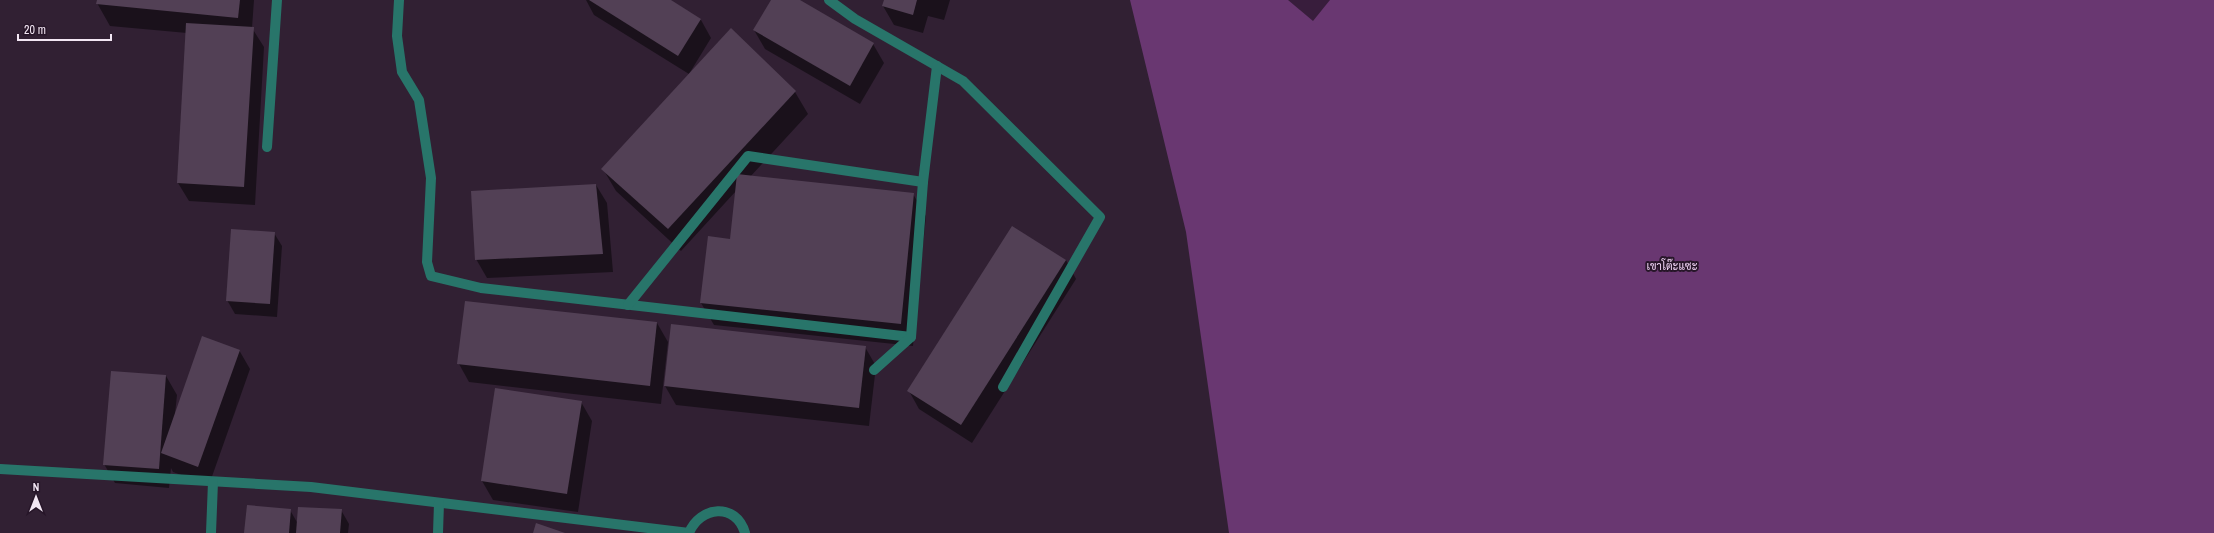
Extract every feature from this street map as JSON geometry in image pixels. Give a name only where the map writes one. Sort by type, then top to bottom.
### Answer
[{"type":"street","points":[[267,146],[277,0]]},
{"type":"street","points":[[400,0],[396,36],[402,72],[418,100],[431,178],[427,262],[431,276],[481,288],[911,337]]},
{"type":"street","points":[[829,0],[855,18],[963,81],[1100,217],[1003,386]]},
{"type":"street","points":[[874,370],[911,337],[923,182],[937,66]]},
{"type":"street","points":[[628,305],[748,156],[923,182]]},
{"type":"street","points":[[0,470],[311,487],[689,533],[694,522],[701,516],[719,511],[728,513],[737,519],[743,526],[745,533]]},
{"type":"street","points":[[211,533],[213,482]]},
{"type":"street","points":[[438,533],[439,503]]},
{"type":"green space","name":"เขาโต๊ะแซะ","points":[[1130,0],[2214,0],[2214,533],[1229,533],[1186,232]]},
{"type":"building","points":[[97,0],[240,0],[238,18],[96,4]]},
{"type":"building","points":[[589,0],[671,0],[701,19],[678,56]]},
{"type":"building","points":[[771,0],[800,0],[874,43],[850,86],[753,30]]},
{"type":"building","points":[[884,0],[917,0],[913,15],[882,6]]},
{"type":"building","points":[[186,23],[254,27],[244,187],[177,183]]},
{"type":"building","points":[[731,28],[796,91],[668,229],[601,169]]},
{"type":"building","points":[[737,174],[914,193],[901,324],[700,303],[708,236],[730,239]]},
{"type":"building","points":[[596,184],[603,254],[475,260],[471,191]]},
{"type":"building","points":[[1012,226],[1066,260],[961,425],[907,391]]},
{"type":"building","points":[[231,229],[275,232],[270,304],[226,301]]},
{"type":"building","points":[[465,301],[657,322],[650,386],[457,364]]},
{"type":"building","points":[[671,324],[866,346],[859,408],[664,386]]},
{"type":"building","points":[[202,336],[240,350],[198,467],[161,453]]},
{"type":"building","points":[[111,371],[166,375],[159,469],[103,465]]},
{"type":"building","points":[[495,388],[582,401],[567,494],[481,481]]},
{"type":"building","points":[[247,505],[291,509],[289,533],[244,533]]},
{"type":"building","points":[[298,507],[342,509],[340,533],[296,533]]},
{"type":"building","points":[[536,523],[565,533],[533,533]]}]
